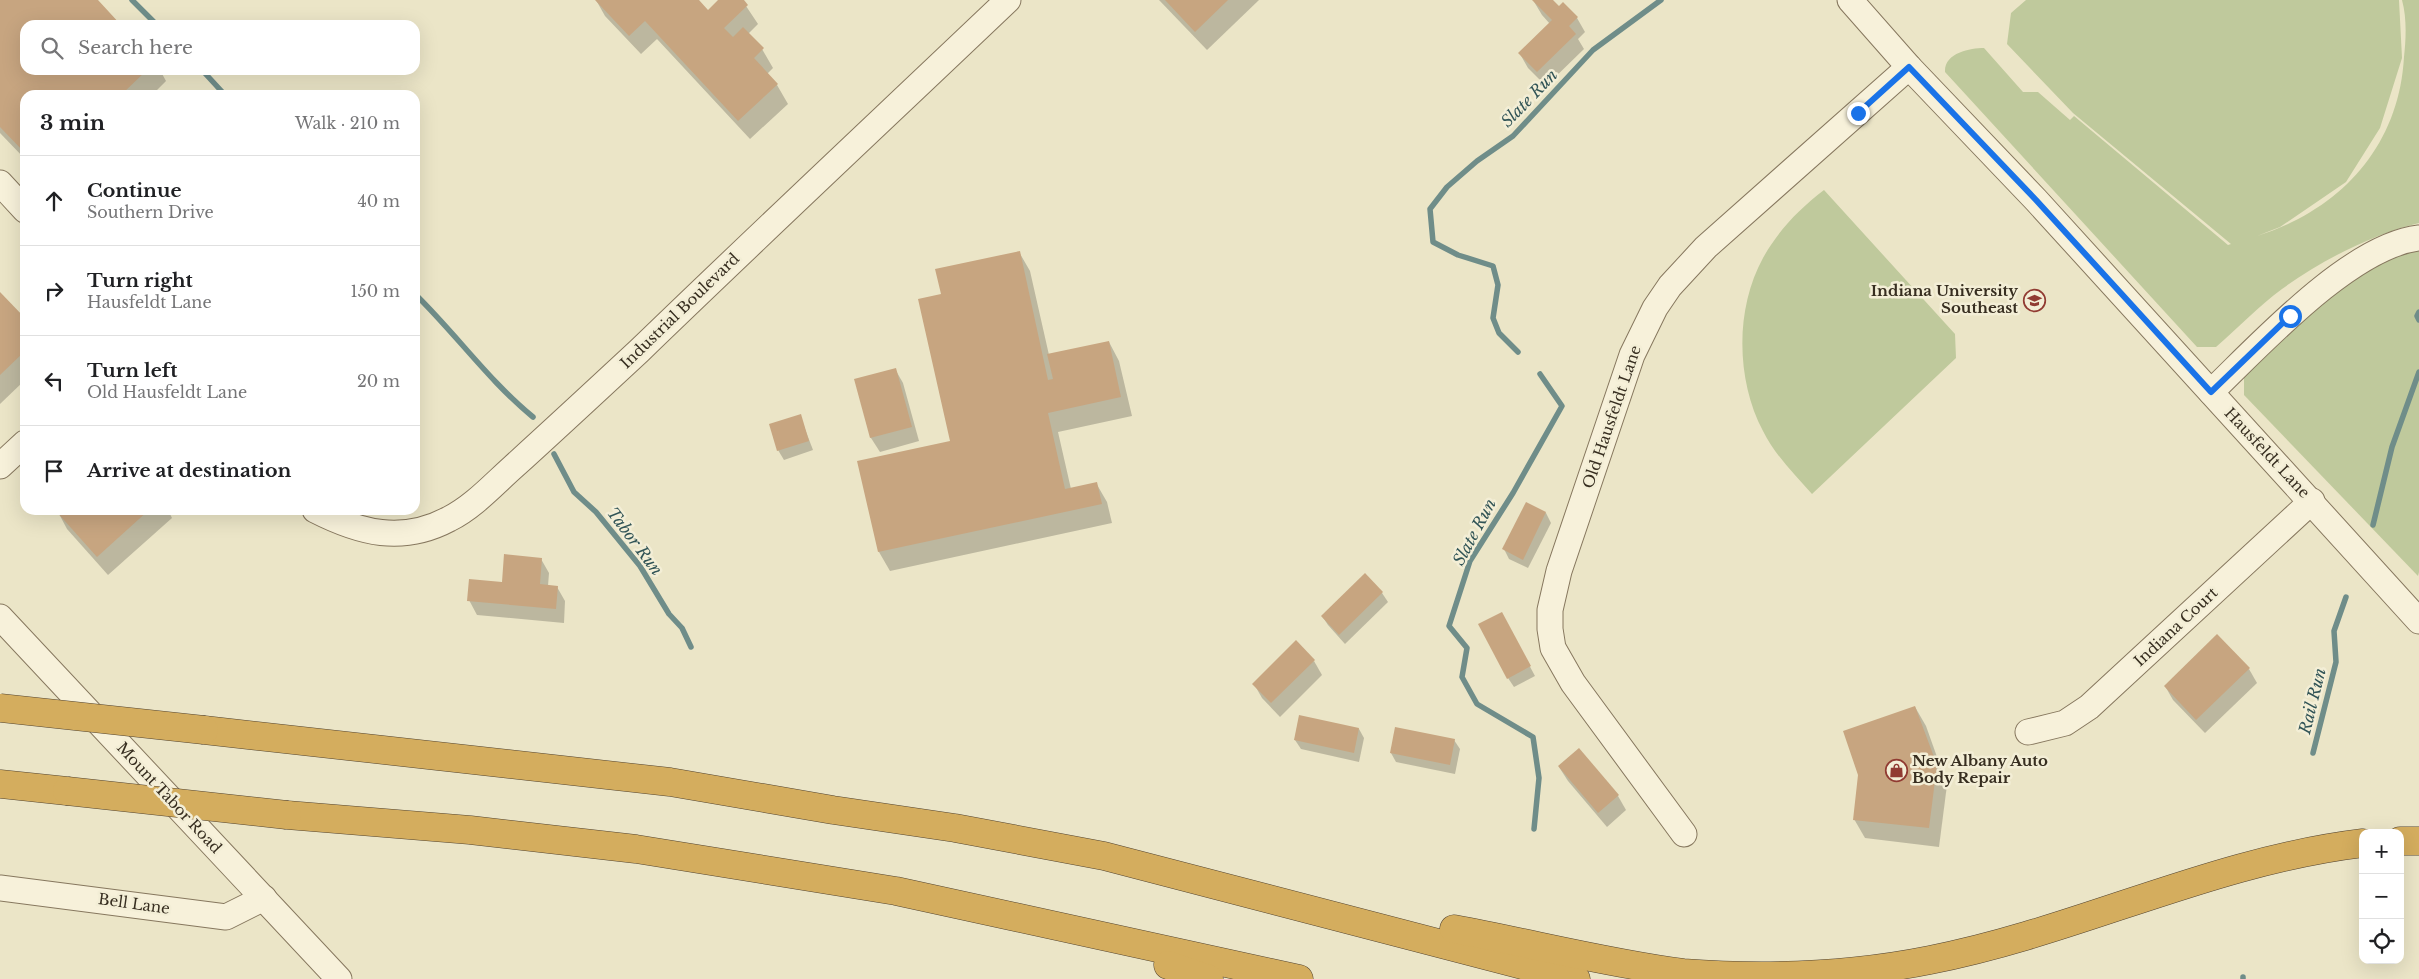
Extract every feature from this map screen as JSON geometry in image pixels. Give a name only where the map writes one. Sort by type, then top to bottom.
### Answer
[{"type":"highway","points":[[0,708],[670,782],[833,810],[955,828],[1104,856],[1576,979]]},
{"type":"highway","points":[[0,784],[287,815],[470,830],[626,848],[896,891],[1299,979]]},
{"type":"highway","points":[[2404,841],[2419,841]]},
{"type":"highway","points":[[1244,891],[1503,938],[1625,964],[1686,973],[1748,977],[1809,976],[1870,970],[1931,960],[1990,946],[2266,859],[2359,843]]},
{"type":"highway","points":[[1039,921],[1209,979]]},
{"type":"street","name":"Industrial Boulevard","points":[[326,515],[358,529],[381,533],[404,533],[428,528],[450,519],[471,504],[580,407],[1008,0]]},
{"type":"street","name":"Hausfeldt Lane","points":[[1850,0],[1909,67],[2036,200],[2419,621]]},
{"type":"street","name":"Old Hausfeldt Lane","points":[[1684,834],[1572,684],[1561,665],[1554,648],[1550,629],[1550,610],[1559,571],[1632,355],[1655,308],[1670,286],[1725,229],[1909,67]]},
{"type":"street","points":[[0,183],[20,205]]},
{"type":"street","points":[[2211,392],[2326,285],[2368,257],[2391,246],[2419,238]]},
{"type":"street","points":[[0,466],[20,448]]},
{"type":"street","name":"Indiana Court","points":[[2028,732],[2065,723],[2089,707],[2312,502]]},
{"type":"street","name":"Mount Tabor Road","points":[[0,617],[338,979]]},
{"type":"street","name":"Bell Lane","points":[[0,888],[226,917],[264,898]]},
{"type":"green space","points":[[2026,0],[2399,0],[2402,58],[2380,128],[2346,182],[2280,227],[2257,236],[2287,225],[2314,210],[2339,192],[2360,170],[2377,146],[2391,119],[2400,89],[2406,36],[2402,0],[2419,0],[2419,223],[2365,241],[2313,268],[2273,296],[2216,347],[2197,347],[1945,72],[1949,60],[1953,56],[1972,49],[1984,48],[2023,92],[2038,92],[2070,120],[2074,116],[2228,245],[2231,244],[2073,113],[2007,44],[2011,13]]},
{"type":"green space","points":[[1824,190],[1955,334],[1956,358],[1812,494],[1779,456],[1763,431],[1754,411],[1748,390],[1742,344],[1747,299],[1763,258],[1775,239],[1790,221]]},
{"type":"green space","points":[[2419,247],[2418,576],[2244,395],[2244,375],[2333,290],[2387,257]]},
{"type":"building","points":[[0,0],[98,0],[116,20],[20,20],[20,75],[142,75],[126,90],[20,90],[20,148],[0,127]]},
{"type":"building","points":[[595,0],[699,0],[708,10],[718,0],[744,0],[748,5],[724,28],[733,37],[743,27],[764,48],[754,58],[778,84],[738,121],[645,21],[629,36]]},
{"type":"building","points":[[1165,0],[1228,0],[1195,32]]},
{"type":"building","points":[[1532,0],[1553,0],[1559,6],[1563,2],[1578,17],[1569,26],[1576,34],[1537,72],[1518,53],[1552,20]]},
{"type":"building","points":[[1020,251],[1048,380],[1053,379],[1047,354],[1109,341],[1121,397],[1048,413],[1065,489],[1097,482],[1102,504],[878,552],[857,461],[950,441],[918,299],[941,294],[935,269]]},
{"type":"building","points":[[0,292],[20,313],[20,356],[0,375]]},
{"type":"building","points":[[896,368],[912,427],[870,438],[854,379]]},
{"type":"building","points":[[801,414],[809,441],[777,451],[769,424]]},
{"type":"building","points":[[1526,502],[1546,512],[1523,560],[1502,549]]},
{"type":"building","points":[[59,515],[143,515],[97,557]]},
{"type":"building","points":[[504,554],[542,558],[540,584],[558,586],[556,609],[467,601],[469,579],[502,582]]},
{"type":"building","points":[[1365,573],[1383,592],[1339,635],[1321,616]]},
{"type":"building","points":[[1502,612],[1531,666],[1507,679],[1478,624]]},
{"type":"building","points":[[2217,634],[2250,668],[2196,720],[2164,686]]},
{"type":"building","points":[[1296,640],[1315,660],[1271,703],[1252,684]]},
{"type":"building","name":"New Albany Auto Body Repair","points":[[1915,706],[1937,765],[1929,828],[1853,820],[1858,775],[1843,731]]},
{"type":"building","points":[[1299,715],[1359,728],[1354,753],[1294,740]]},
{"type":"building","points":[[1395,727],[1455,739],[1450,765],[1390,753]]},
{"type":"building","points":[[1579,748],[1619,795],[1598,813],[1558,766]]},
{"type":"waterway","points":[[132,0],[152,20]]},
{"type":"waterway","name":"Slate Run","points":[[1518,352],[1499,333],[1493,318],[1498,285],[1493,266],[1458,255],[1433,242],[1430,209],[1447,187],[1477,161],[1513,136],[1593,50],[1661,0]]},
{"type":"waterway","name":"Tabor Run","points":[[207,75],[220,90]]},
{"type":"waterway","name":"Tabor Run","points":[[420,299],[487,373],[533,417]]},
{"type":"waterway","name":"Rail Run","points":[[2419,312],[2417,316],[2419,320]]},
{"type":"waterway","name":"Rail Run","points":[[2373,525],[2392,447],[2419,372]]},
{"type":"waterway","name":"Slate Run","points":[[1534,829],[1539,778],[1533,737],[1477,704],[1462,677],[1467,648],[1449,626],[1470,561],[1513,493],[1562,406],[1540,374]]},
{"type":"waterway","name":"Tabor Run","points":[[554,454],[574,492],[596,512],[640,566],[669,614],[682,628],[691,647]]},
{"type":"waterway","name":"Rail Run","points":[[2313,753],[2336,662],[2334,631],[2346,597]]},
{"type":"place","name":"Indiana University Southeast","points":[[2034,300]]},
{"type":"place","name":"New Albany Auto Body Repair","points":[[1896,770]]},
{"type":"route","points":[[1858,113],[1909,67],[1973,132],[2211,392],[2290,316]]}]
